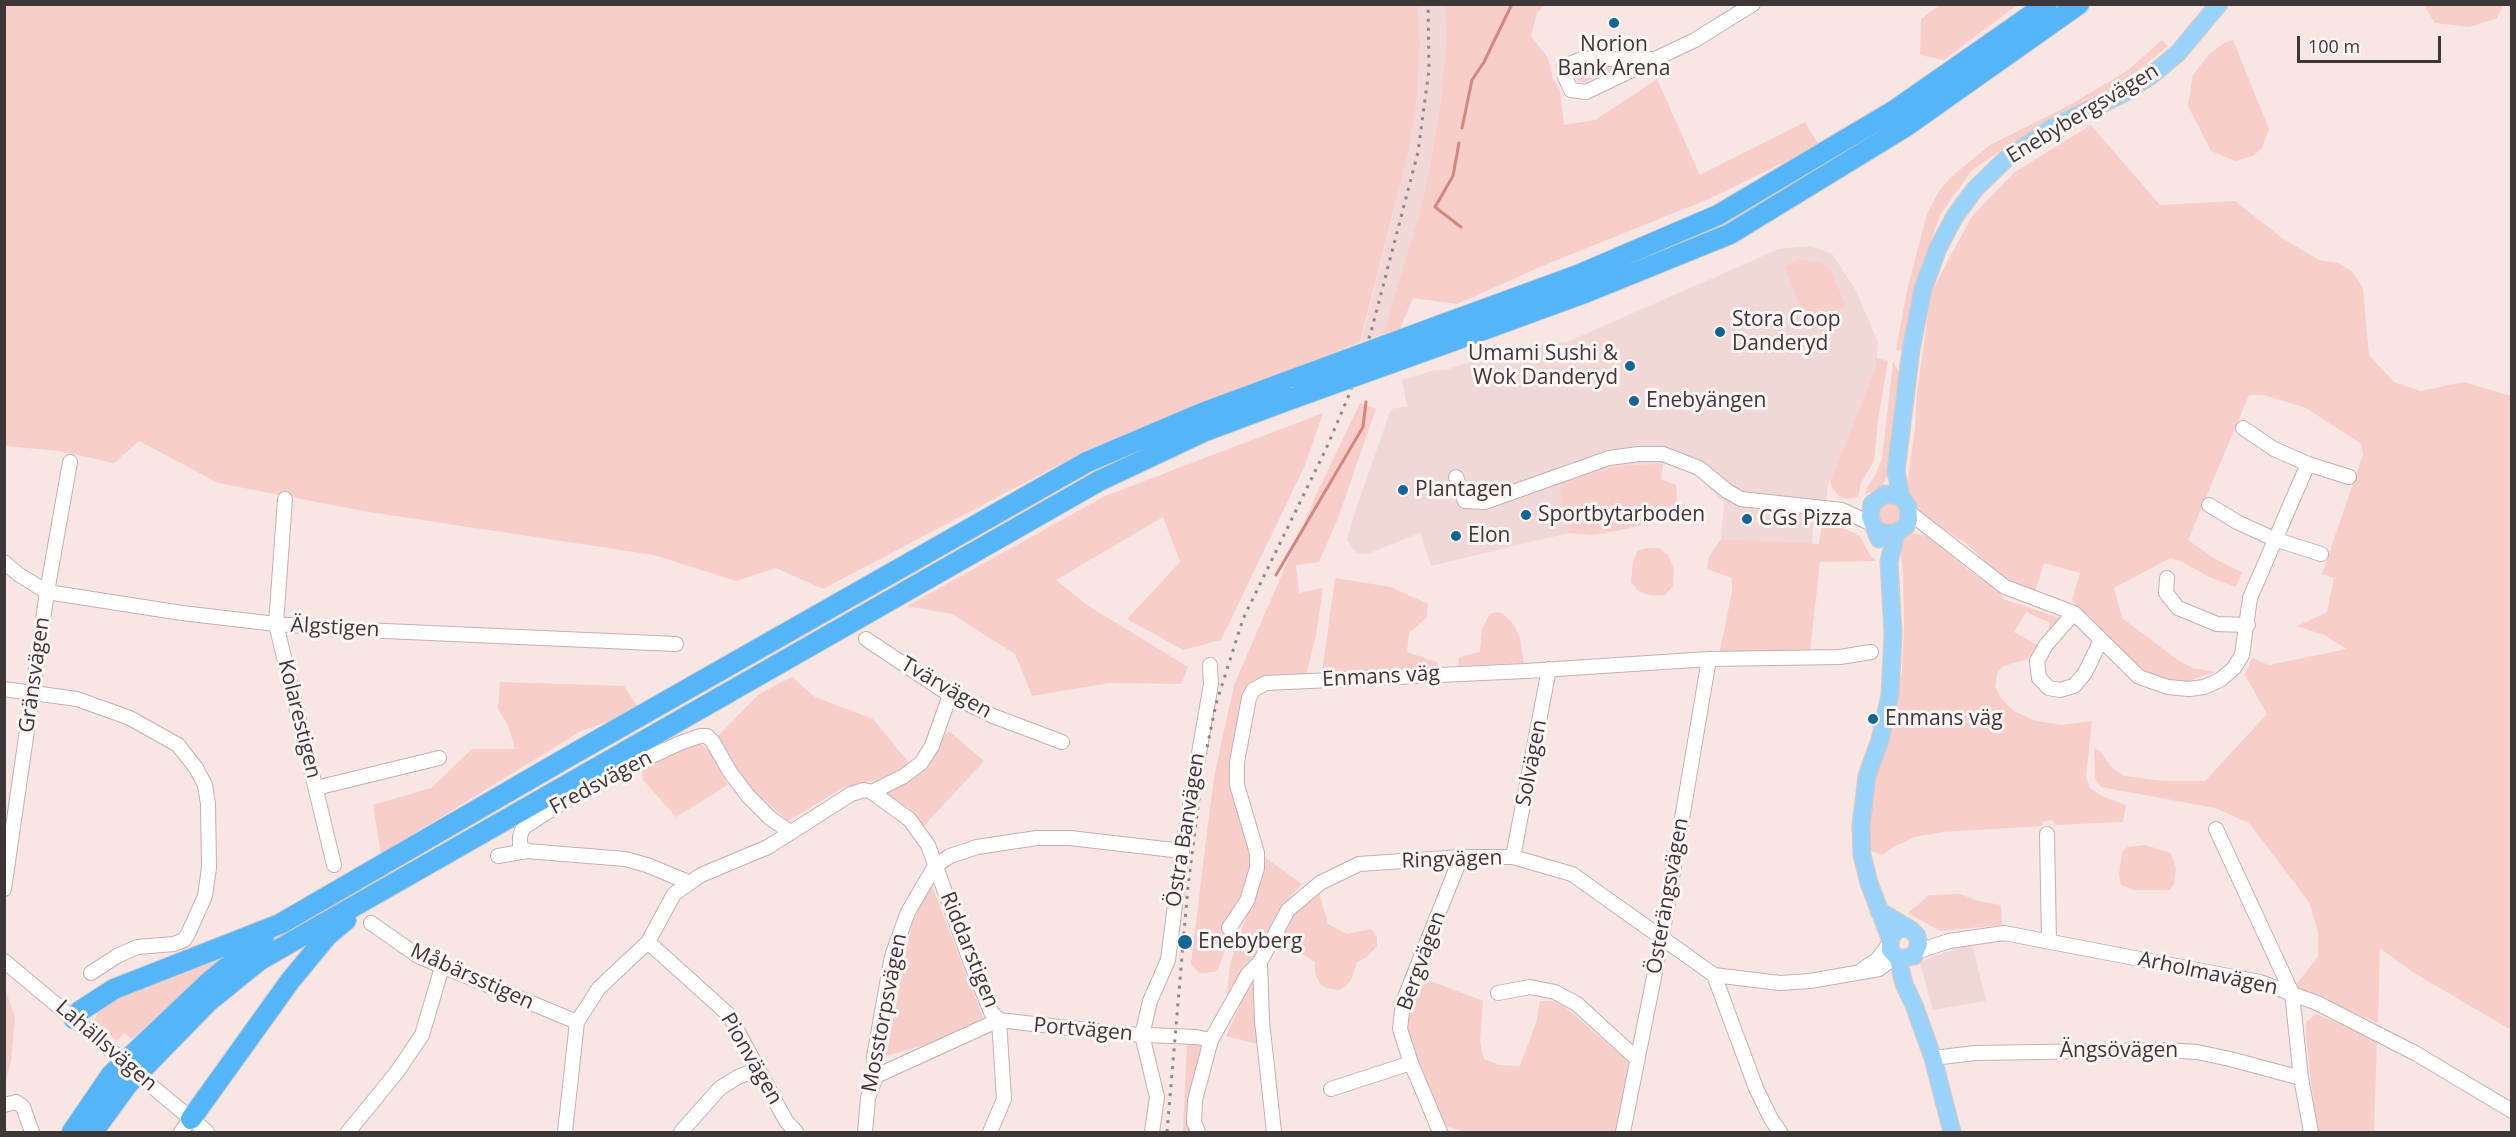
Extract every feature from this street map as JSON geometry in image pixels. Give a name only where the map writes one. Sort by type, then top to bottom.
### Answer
[{"type":"highway","points":[[93,1132],[128,1084],[208,1002],[260,960],[382,888],[1099,481],[1203,432],[1294,398],[1718,215],[1895,110],[2047,4]]},
{"type":"highway","points":[[74,1019],[80,1011],[114,989],[280,924],[568,757],[1087,462],[1200,414],[1297,378],[1587,292],[1730,234],[1905,128],[2079,4]]},
{"type":"highway","points":[[186,1126],[290,981],[328,935],[382,888]]},
{"type":"highway","points":[[72,1132],[111,1076],[210,981],[280,924]]},
{"type":"main road","name":"Enebybergsvägen","points":[[1886,498],[1896,471],[1911,350],[1923,289],[1938,248],[1955,216],[1975,189],[2005,160],[2052,128],[2124,93],[2153,74],[2178,53],[2219,4]]},
{"type":"main road","points":[[1889,562],[1904,524],[1908,506],[1886,498],[1870,517],[1889,562],[1893,634],[1890,695],[1880,740],[1867,776],[1861,826],[1862,855],[1879,911],[1903,946],[1914,1005],[1933,1058],[1952,1132]]},
{"type":"main road","points":[[1875,527],[1883,533],[1904,524]]},
{"type":"street","points":[[1653,59],[1571,59],[1564,66],[1565,77],[1571,90],[1586,92],[1695,40],[1753,4]]},
{"type":"street","points":[[2243,428],[2274,448],[2308,464],[2349,477]]},
{"type":"street","points":[[1456,477],[1465,501],[1485,502],[1609,458],[1663,454],[1699,468],[1727,491],[1741,499],[1842,510],[1875,527]]},
{"type":"street","name":"Gränsvägen","points":[[4,889],[46,592],[70,462]]},
{"type":"street","points":[[1904,524],[1932,531],[2005,587],[2074,613],[2139,677],[2168,687],[2189,689],[2204,687],[2220,680],[2234,668],[2242,655],[2250,598],[2308,464]]},
{"type":"street","points":[[1842,510],[1886,498]]},
{"type":"street","name":"Kolarestigen","points":[[285,499],[276,624],[334,865]]},
{"type":"street","points":[[2209,505],[2237,522],[2274,539],[2321,554]]},
{"type":"street","name":"Älgstigen","points":[[4,562],[46,592],[182,613],[276,624],[522,639],[676,644]]},
{"type":"street","points":[[2167,578],[2166,593],[2178,608],[2217,624],[2248,625]]},
{"type":"street","points":[[2074,613],[2046,645],[2037,661],[2039,678],[2049,688],[2060,690],[2074,686],[2085,673],[2101,640]]},
{"type":"street","name":"Tvärvägen","points":[[866,639],[950,695],[993,716],[1062,742]]},
{"type":"street","name":"Enmans väg","points":[[1229,928],[1248,901],[1257,868],[1257,853],[1236,785],[1239,752],[1249,698],[1253,690],[1266,683],[1709,659],[1840,657],[1871,652]]},
{"type":"street","name":"Österängsvägen","points":[[1623,1132],[1662,937],[1709,659]]},
{"type":"street","name":"Östra Banvägen","points":[[1152,1132],[1157,1097],[1142,1035],[1150,1001],[1168,960],[1182,851],[1211,684],[1210,665]]},
{"type":"street","name":"Solvägen","points":[[1513,857],[1549,669]]},
{"type":"street","points":[[4,689],[76,699],[130,718],[177,745],[196,768],[205,785],[208,804],[208,868],[205,896],[184,940],[174,944],[137,947],[117,956],[91,974]]},
{"type":"street","points":[[565,1132],[577,1022],[599,988],[648,942],[674,894],[688,882],[768,847],[851,794],[864,790],[872,792],[904,776],[921,763],[932,746],[950,695]]},
{"type":"street","name":"Fredsvägen","points":[[527,851],[520,846],[520,836],[524,828],[544,814],[629,765],[700,736],[707,736],[748,796],[770,818],[790,832]]},
{"type":"street","points":[[316,788],[439,758]]},
{"type":"street","name":"Riddarstigen","points":[[872,792],[918,829],[928,845],[981,989],[991,1012],[999,1020],[1004,1099],[990,1132]]},
{"type":"street","points":[[2217,829],[2292,993],[2301,1078],[2311,1132]]},
{"type":"street","points":[[2047,834],[2049,941]]},
{"type":"street","points":[[935,866],[950,856],[977,847],[1037,838],[1073,838],[1182,851]]},
{"type":"street","points":[[498,856],[527,851],[625,859],[647,865],[688,882]]},
{"type":"street","name":"Ringvägen","points":[[1260,962],[1288,910],[1320,883],[1359,864],[1461,857],[1513,857],[1572,874],[1714,975],[1780,983],[1810,981],[1861,971],[1903,946]]},
{"type":"street","name":"Bergvägen","points":[[1440,1132],[1411,1063],[1400,1029],[1403,1002],[1461,857]]},
{"type":"street","name":"Mosstorpsvägen","points":[[865,1132],[868,1098],[876,1076],[874,1057],[892,956],[908,912],[935,866]]},
{"type":"street","name":"Måbärsstigen","points":[[371,923],[418,956],[577,1022]]},
{"type":"street","name":"Arholmavägen","points":[[1903,946],[2004,933],[2260,982],[2292,993],[2415,1053],[2511,1111]]},
{"type":"street","name":"Pionvägen","points":[[648,942],[729,1015],[786,1121],[796,1132]]},
{"type":"street","name":"Lahällsvägen","points":[[4,961],[161,1094],[186,1126],[207,1132]]},
{"type":"street","points":[[1198,1132],[1194,1122],[1196,1100],[1212,1040],[1248,974],[1260,962]]},
{"type":"street","points":[[1260,962],[1262,1021],[1274,1132]]},
{"type":"street","points":[[348,1132],[397,1072],[422,1035],[442,967]]},
{"type":"street","points":[[1714,975],[1756,1088],[1780,1132]]},
{"type":"street","points":[[1498,993],[1530,987],[1555,992],[1577,1005],[1637,1059]]},
{"type":"street","points":[[876,1076],[999,1020]]},
{"type":"street","name":"Portvägen","points":[[999,1020],[1212,1040]]},
{"type":"street","name":"Ängsövägen","points":[[1933,1058],[1975,1053],[2164,1050],[2198,1052],[2301,1078]]},
{"type":"street","points":[[1331,1089],[1411,1063]]},
{"type":"street","points":[[681,1132],[720,1088],[758,1069]]},
{"type":"street","points":[[4,1105],[16,1102],[23,1107],[32,1132]]},
{"type":"shaded area","points":[[1418,4],[1420,43],[1417,98],[1409,151],[1360,342],[1087,450],[823,589],[776,568],[736,581],[654,555],[369,512],[218,483],[139,441],[114,463],[59,451],[5,446],[4,5]]},
{"type":"shaded area","points":[[1418,5],[1445,5],[1446,41],[1441,99],[1432,155],[1420,211],[1383,334],[1361,342],[1409,151],[1417,98],[1420,43]]},
{"type":"shaded area","points":[[1445,5],[1544,5],[1537,13],[1531,36],[1548,58],[1553,79],[1560,90],[1564,125],[1595,120],[1657,79],[1700,175],[1805,122],[1819,145],[1709,199],[1547,264],[1457,304],[1413,298],[1400,329],[1383,334],[1420,211],[1432,155],[1441,99],[1446,42]]},
{"type":"shaded area","points":[[1940,5],[2017,5],[1944,60],[1920,55],[1921,19]]},
{"type":"shaded area","points":[[2424,5],[2504,5],[2496,19],[2468,27],[2435,23]]},
{"type":"shaded area","points":[[2162,40],[2168,46],[2118,87],[1997,153],[1972,170],[1940,215],[1922,268],[1905,347],[1899,351],[1896,349],[1908,286],[1927,214],[1939,191],[1952,176],[1990,145],[2068,106],[2127,71]]},
{"type":"shaded area","points":[[2233,40],[2269,129],[2262,148],[2253,156],[2235,161],[2211,151],[2188,106],[2193,75],[2210,53]]},
{"type":"shaded area","points":[[1623,64],[1623,66],[1584,82],[1578,81],[1573,74],[1577,66]]},
{"type":"shaded area","points":[[2091,125],[2160,205],[2235,201],[2282,238],[2319,260],[2338,263],[2352,271],[2363,288],[2369,355],[2394,382],[2421,391],[2464,382],[2511,396],[2511,1030],[2411,971],[2380,948],[2378,1023],[2294,987],[2318,957],[2318,932],[2309,902],[2249,823],[2215,808],[2101,787],[2095,778],[2094,748],[2100,751],[2110,766],[2124,776],[2163,781],[2205,781],[2267,714],[2245,675],[2252,658],[2269,665],[2347,649],[2324,635],[2297,626],[2327,612],[2334,578],[2322,574],[2363,454],[2361,444],[2306,408],[2264,395],[2249,395],[2188,540],[2217,560],[2242,572],[2236,587],[2170,558],[2114,588],[2122,618],[2178,660],[2193,668],[2215,672],[2182,683],[2143,674],[2110,641],[2090,616],[2078,609],[2072,600],[2080,573],[2044,563],[2036,589],[2030,592],[1993,570],[1966,543],[1929,521],[1909,502],[1908,480],[1917,393],[1931,292],[1972,216],[2015,172]]},
{"type":"shaded area","name":"Enebyängen","points":[[1811,246],[1832,254],[1855,289],[1878,342],[1876,366],[1828,484],[1824,517],[1814,516],[1812,545],[1721,539],[1724,503],[1693,472],[1675,464],[1626,465],[1591,473],[1559,484],[1568,533],[1431,566],[1420,533],[1367,554],[1358,553],[1352,548],[1347,540],[1391,409],[1407,406],[1402,380],[1435,370],[1446,370],[1513,347],[1567,342],[1779,249]]},
{"type":"shaded area","points":[[1800,259],[1821,263],[1831,271],[1846,307],[1807,322],[1785,267]]},
{"type":"shaded area","points":[[1876,358],[1888,361],[1874,461],[1861,483],[1858,497],[1846,499],[1839,496],[1833,489],[1830,480],[1876,366]]},
{"type":"shaded area","points":[[1893,362],[1901,374],[1890,470],[1881,488],[1866,494],[1867,487],[1875,476],[1882,459]]},
{"type":"shaded area","points":[[1360,403],[1376,409],[1338,518],[1319,562],[1296,565],[1299,593],[1323,588],[1316,635],[1306,675],[1259,679],[1252,682],[1244,695],[1235,736],[1231,772],[1252,858],[1250,875],[1218,969],[1215,972],[1199,973],[1191,964],[1206,840],[1214,777],[1234,685],[1317,493]]},
{"type":"shaded area","points":[[1323,413],[1305,465],[1221,640],[1183,650],[1127,619],[1180,562],[1163,517],[1056,580],[1087,605],[1188,667],[1181,684],[1109,683],[1032,696],[1015,654],[952,614],[907,606],[1105,496]]},
{"type":"shaded area","points":[[1663,464],[1661,479],[1676,485],[1677,500],[1672,508],[1637,526],[1617,531],[1591,535],[1568,533],[1559,484],[1591,473],[1626,465]]},
{"type":"shaded area","points":[[1890,502],[1899,505],[1902,514],[1899,523],[1890,526],[1881,523],[1878,514],[1881,505]]},
{"type":"shaded area","points":[[1822,523],[1860,536],[1870,555],[1876,561],[1820,562],[1810,651],[1719,655],[1732,592],[1732,578],[1707,569],[1709,557],[1721,539],[1819,544]]},
{"type":"shaded area","points":[[1910,533],[1924,535],[1940,543],[1968,570],[1999,590],[2003,599],[2063,619],[2048,630],[2050,623],[2026,612],[2014,632],[2037,645],[2028,659],[2004,666],[1998,671],[1995,686],[2000,697],[2014,711],[2036,721],[2062,725],[2092,721],[2086,777],[2090,788],[2101,796],[2126,805],[2123,822],[2055,825],[2053,820],[2042,822],[2042,826],[1943,832],[1915,837],[1882,855],[1870,850],[1868,832],[1872,792],[1902,673],[1903,570],[1898,541]]},
{"type":"shaded area","points":[[1659,548],[1668,555],[1674,569],[1673,586],[1665,595],[1652,596],[1638,591],[1631,582],[1637,551]]},
{"type":"shaded area","points":[[1335,578],[1391,587],[1428,604],[1427,617],[1409,633],[1407,652],[1437,662],[1439,668],[1322,673]]},
{"type":"shaded area","points":[[1502,613],[1514,625],[1520,638],[1524,663],[1458,666],[1459,657],[1480,652],[1482,629],[1490,614]]},
{"type":"shaded area","points":[[792,677],[815,697],[873,719],[909,763],[881,779],[844,787],[788,821],[738,777],[715,739],[759,694]]},
{"type":"shaded area","points":[[500,682],[624,686],[638,707],[616,719],[581,731],[381,854],[373,805],[431,788],[472,749],[515,749],[508,725],[498,709]]},
{"type":"shaded area","points":[[949,731],[984,761],[924,826],[909,808],[883,792]]},
{"type":"shaded area","points":[[698,742],[709,750],[728,785],[676,817],[643,780],[641,762]]},
{"type":"shaded area","points":[[2145,845],[2171,853],[2176,868],[2174,884],[2170,890],[2134,890],[2121,885],[2119,875],[2122,853],[2127,847]]},
{"type":"shaded area","points":[[1262,855],[1302,884],[1279,910],[1231,998],[1227,994],[1230,964],[1256,887]]},
{"type":"shaded area","points":[[931,884],[984,1020],[949,1038],[886,1056],[912,923]]},
{"type":"shaded area","points":[[1319,892],[1328,924],[1347,934],[1371,929],[1377,937],[1377,946],[1367,957],[1357,962],[1351,980],[1338,990],[1326,988],[1320,984],[1315,973],[1315,962],[1296,950],[1275,948],[1285,926],[1298,909]]},
{"type":"shaded area","points":[[1959,894],[2001,905],[2002,925],[1940,931],[1908,913],[1929,895]]},
{"type":"shaded area","points":[[1972,944],[1986,1001],[1933,1010],[1920,963]]},
{"type":"shaded area","points":[[219,960],[132,1039],[124,1033],[117,1041],[94,1022],[99,1008],[122,996],[206,961]]},
{"type":"shaded area","points":[[1417,976],[1483,1001],[1480,1042],[1484,1059],[1499,1065],[1520,1066],[1536,1023],[1540,1001],[1558,1001],[1631,1064],[1616,1132],[1465,1132],[1445,1126],[1408,1035],[1405,1020]]},
{"type":"shaded area","points":[[1257,978],[1258,1044],[1226,1036],[1250,984]]},
{"type":"shaded area","points":[[5,989],[15,1017],[11,1061],[5,1084]]},
{"type":"shaded area","points":[[2316,1014],[2377,1040],[2374,1132],[2317,1132],[2306,1037],[2306,1022]]},
{"type":"shaded area","points":[[1187,1043],[1201,1046],[1205,1053],[1195,1132],[1183,1132]]},
{"type":"waterway","points":[[1462,128],[1472,80],[1484,62],[1512,4]]},
{"type":"waterway","points":[[1459,143],[1453,176],[1435,207],[1461,227]]},
{"type":"waterway","points":[[1276,575],[1363,427],[1366,402]]},
{"type":"railway","points":[[1167,1132],[1188,886],[1203,767],[1216,704],[1243,619],[1326,449],[1349,395],[1371,332],[1418,152],[1429,70],[1428,4]]},
{"type":"place","name":"Norion Bank Arena","points":[[1614,23]]},
{"type":"place","name":"Stora Coop Danderyd","points":[[1720,332]]},
{"type":"place","name":"Umami Sushi & Wok Danderyd","points":[[1630,366]]},
{"type":"place","name":"Enebyängen","points":[[1634,401]]},
{"type":"place","name":"Plantagen","points":[[1403,490]]},
{"type":"place","name":"Sportbytarboden","points":[[1526,515]]},
{"type":"place","name":"CGs Pizza","points":[[1747,519]]},
{"type":"place","name":"Elon","points":[[1456,536]]},
{"type":"place","name":"Enmans väg","points":[[1873,719]]},
{"type":"place","name":"Enebyberg","points":[[1185,942]]}]
